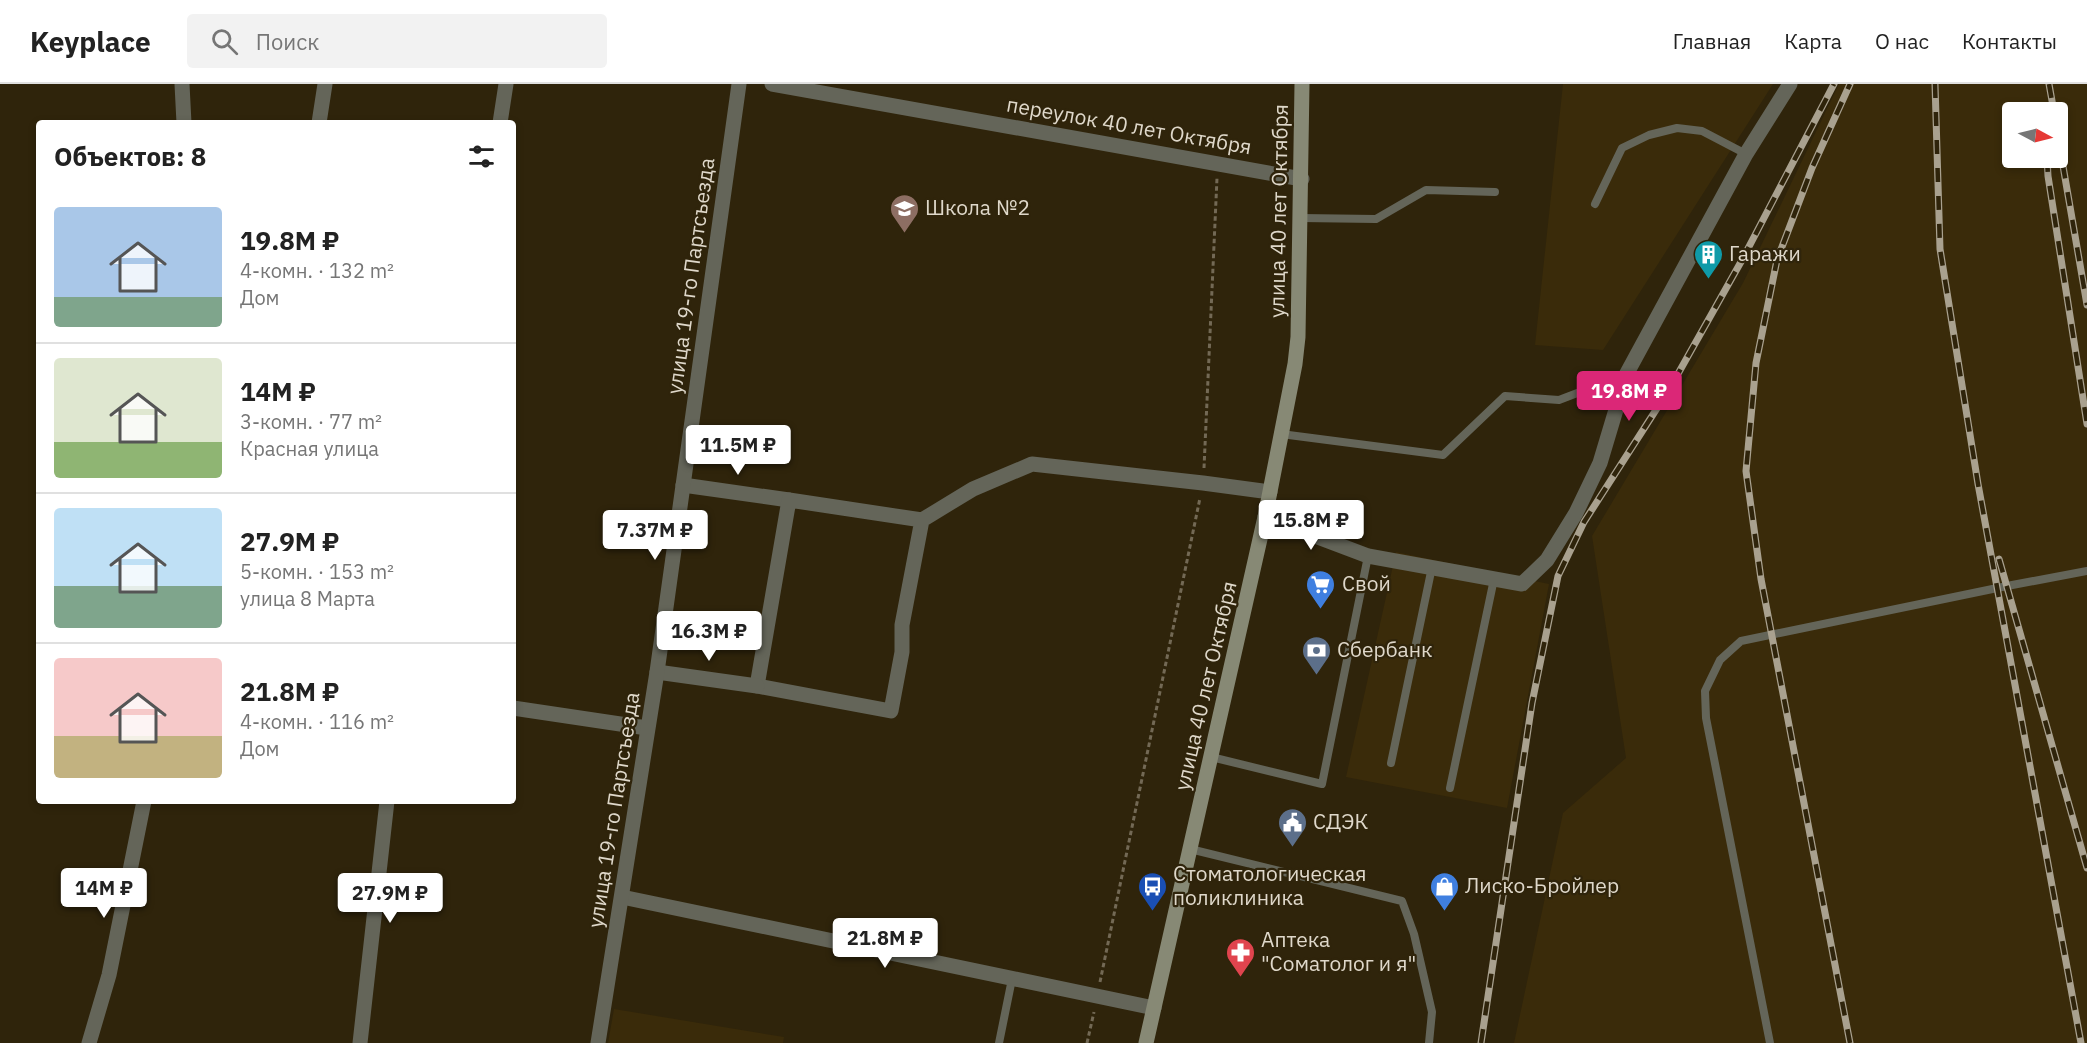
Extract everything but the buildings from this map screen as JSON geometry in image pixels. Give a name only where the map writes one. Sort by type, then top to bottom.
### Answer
[{"type":"main road","name":"улица 40 лет Октября","points":[[1146,1043],[1265,517],[1295,364],[1298,337],[1302,179],[1302,84]]},
{"type":"street","points":[[182,84],[184,120]]},
{"type":"street","points":[[319,120],[325,84]]},
{"type":"street","points":[[500,120],[506,84]]},
{"type":"street","name":"улица 19-го Партсъезда","points":[[598,1043],[657,672],[739,84]]},
{"type":"street","name":"переулок 40 лет Октября","points":[[772,84],[1302,179]]},
{"type":"street","points":[[1265,517],[1368,556],[1522,584],[1547,560],[1576,513],[1600,462],[1627,373],[1746,154],[1790,84]]},
{"type":"street","points":[[683,485],[922,520],[973,489],[1032,464],[1270,492]]},
{"type":"street","points":[[757,686],[789,500]]},
{"type":"street","points":[[657,672],[757,686],[891,711],[902,652],[902,625],[922,520]]},
{"type":"street","points":[[516,708],[647,728]]},
{"type":"street","points":[[89,1043],[110,975],[143,804]]},
{"type":"street","points":[[360,1043],[387,804]]},
{"type":"street","points":[[622,897],[1154,1008]]},
{"type":"lane","points":[[1594,204],[1622,148],[1649,135],[1677,128],[1702,131],[1746,154]]},
{"type":"lane","points":[[1301,218],[1376,219],[1426,190],[1495,192]]},
{"type":"lane","points":[[1281,434],[1443,455],[1505,396],[1559,400],[1627,373]]},
{"type":"lane","points":[[1211,757],[1322,784],[1368,556]]},
{"type":"lane","points":[[1391,763],[1432,567]]},
{"type":"lane","points":[[1770,1043],[1706,718],[1705,691],[1720,660],[1741,641],[2087,571]]},
{"type":"lane","points":[[1450,788],[1494,579]]},
{"type":"lane","points":[[1190,849],[1402,901],[1414,933],[1432,1012],[1429,1043]]},
{"type":"lane","points":[[999,1043],[1012,979]]},
{"type":"path","points":[[1087,1043],[1203,483],[1217,164]]},
{"type":"shaded area","points":[[1563,84],[1773,84],[1603,350],[1535,345]]},
{"type":"shaded area","points":[[1839,84],[2087,84],[2087,1043],[1514,1043],[1563,813],[1626,758],[1592,536],[1743,283]]},
{"type":"shaded area","points":[[1396,552],[1549,584],[1507,808],[1346,777]]},
{"type":"shaded area","points":[[614,1009],[784,1037],[783,1043],[608,1043]]},
{"type":"railway","points":[[1481,1043],[1532,703],[1558,576],[1584,522],[1670,388],[1742,260],[1834,84]]},
{"type":"railway","points":[[1850,84],[1812,168],[1777,260],[1756,363],[1746,471],[1761,579],[1850,1043]]},
{"type":"railway","points":[[1935,84],[1940,249],[1978,484],[2081,1043]]},
{"type":"railway","points":[[2049,84],[2052,102]]},
{"type":"railway","points":[[2048,168],[2087,424]]},
{"type":"railway","points":[[2063,168],[2087,305]]},
{"type":"railway","points":[[1999,559],[2087,868]]},
{"type":"place","name":"Школа №2","points":[[904,234]]},
{"type":"place","name":"Гаражи","points":[[1708,280]]},
{"type":"place","name":"Свой","points":[[1321,610]]},
{"type":"place","name":"Сбербанк","points":[[1316,676]]},
{"type":"place","name":"СДЭК","points":[[1292,848]]},
{"type":"place","name":"Стоматологическая поликлиника","points":[[1152,912]]},
{"type":"place","name":"Лиско-Бройлер","points":[[1444,912]]},
{"type":"place","name":"Аптека \"Соматолог и я\"","points":[[1240,978]]}]
